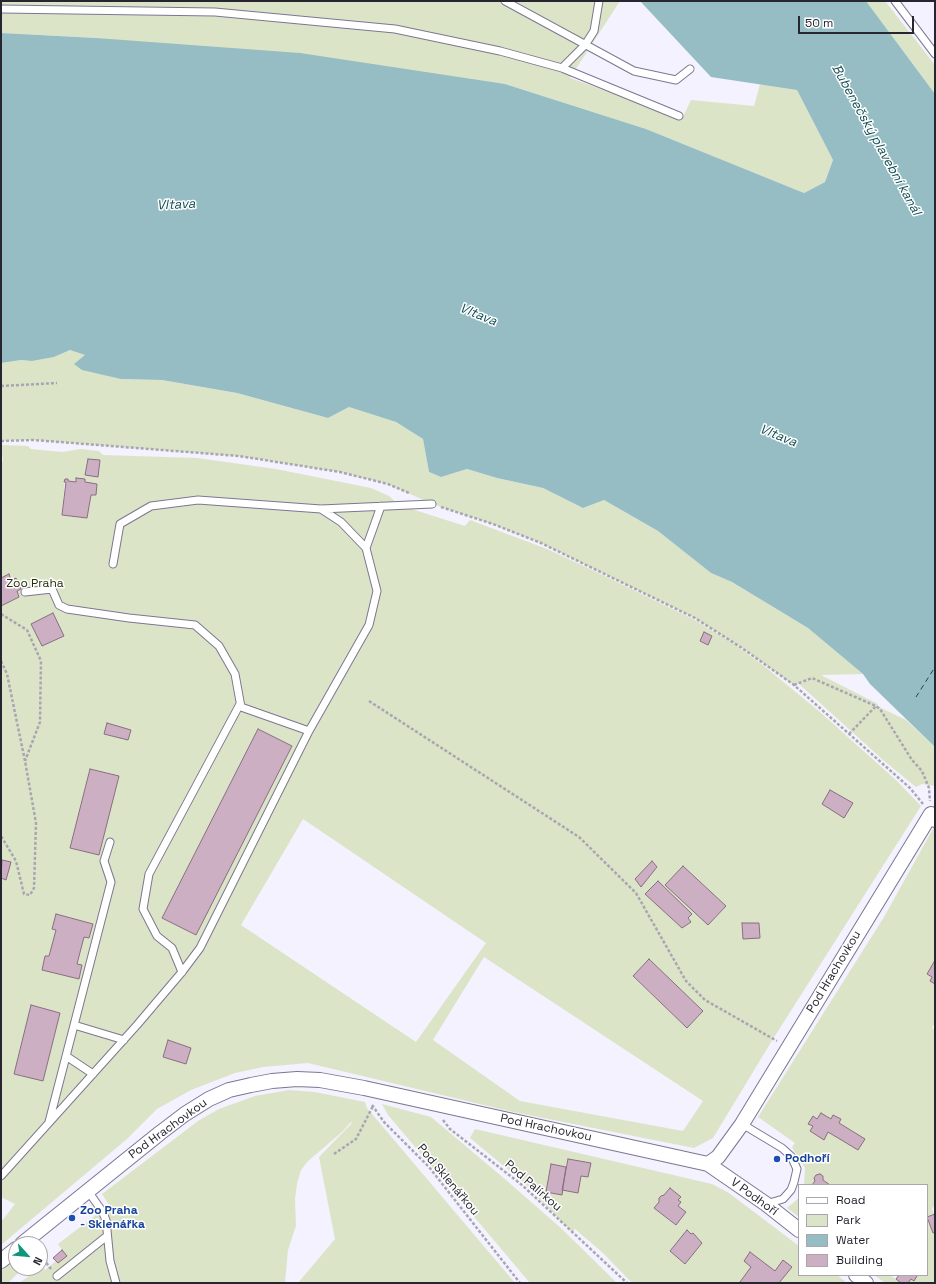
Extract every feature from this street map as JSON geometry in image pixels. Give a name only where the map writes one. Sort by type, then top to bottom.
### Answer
[{"type":"street","name":"Pod Hrachovkou","points":[[32,1236],[185,1114],[209,1099],[230,1090],[272,1081],[298,1079],[320,1080],[364,1088],[708,1164],[718,1157],[742,1124],[933,817]]},
{"type":"street","name":"V Podhoří","points":[[708,1164],[766,1204],[798,1229]]},
{"type":"street","points":[[857,1276],[866,1283]]},
{"type":"lane","points":[[505,1],[634,71],[676,80],[690,69]]},
{"type":"lane","points":[[562,68],[586,45],[594,31],[599,1]]},
{"type":"lane","points":[[895,1],[935,54]]},
{"type":"lane","points":[[1,9],[215,12],[395,29],[500,51],[562,68],[679,116]]},
{"type":"lane","points":[[113,564],[120,524],[151,506],[198,500],[322,508],[432,504]]},
{"type":"lane","points":[[366,548],[381,506]]},
{"type":"lane","points":[[1,1176],[124,1040],[182,972],[200,948],[309,731],[369,626],[377,591],[373,570],[366,548],[341,522],[322,508]]},
{"type":"lane","points":[[25,592],[52,590],[59,606],[67,609],[195,625],[219,646],[235,674],[241,707],[309,731]]},
{"type":"lane","points":[[182,972],[172,948],[157,936],[143,909],[149,874],[240,704]]},
{"type":"lane","points":[[49,1123],[111,882],[104,861],[110,842]]},
{"type":"lane","points":[[74,1025],[124,1040]]},
{"type":"lane","points":[[66,1056],[93,1074]]},
{"type":"lane","points":[[742,1124],[782,1148],[791,1156],[797,1169],[791,1190],[783,1199],[766,1204]]},
{"type":"lane","points":[[88,1191],[102,1211],[106,1220],[110,1261],[116,1283]]},
{"type":"lane","points":[[57,1276],[107,1236]]},
{"type":"path","points":[[1,386],[57,383]]},
{"type":"path","points":[[1,440],[34,440],[239,456],[340,472],[388,484],[410,494]]},
{"type":"path","points":[[432,504],[492,524],[541,543],[695,618],[742,648],[794,685],[914,792],[933,817]]},
{"type":"path","points":[[1,614],[27,630],[41,661],[40,722],[25,761]]},
{"type":"path","points":[[1,661],[7,674],[36,823],[34,888],[30,895],[24,894],[16,861],[1,836]]},
{"type":"path","points":[[794,685],[812,678],[880,709],[912,760],[922,770],[926,777],[933,817]]},
{"type":"path","points":[[369,701],[579,837],[636,893],[686,981],[705,1000],[789,1047]]},
{"type":"path","points":[[850,734],[876,706]]},
{"type":"path","name":"Pod Sklenářkou","points":[[364,1088],[373,1106],[384,1122],[429,1168],[520,1283]]},
{"type":"path","name":"Pod Palírkou","points":[[428,1102],[450,1129],[522,1185],[627,1283]]},
{"type":"path","points":[[334,1154],[356,1139],[373,1106]]},
{"type":"green space","points":[[1,1],[620,1],[570,78],[626,98],[681,121],[691,100],[754,106],[760,84],[797,90],[833,160],[825,182],[804,193],[646,129],[505,84],[96,38],[1,33]]},
{"type":"green space","points":[[866,1],[885,1],[935,65],[935,94]]},
{"type":"green space","points":[[70,350],[85,355],[121,379],[162,380],[237,393],[328,418],[349,407],[396,422],[423,439],[429,472],[441,477],[467,469],[497,478],[543,488],[583,508],[604,500],[658,531],[711,573],[732,582],[808,628],[863,674],[821,675],[906,720],[935,747],[935,786],[922,784],[916,787],[883,760],[799,684],[810,679],[794,685],[742,648],[695,618],[541,543],[493,524],[432,504],[388,484],[340,472],[239,456],[34,440],[1,441],[1,363],[21,360],[32,361],[54,357]]},
{"type":"green space","name":"Zoo Praha","points":[[1,445],[28,446],[31,449],[62,452],[81,449],[99,451],[103,455],[197,458],[276,469],[371,488],[389,496],[399,505],[465,526],[470,520],[547,549],[588,568],[693,619],[733,643],[764,666],[820,712],[897,781],[921,806],[773,1039],[713,1138],[694,1148],[513,1112],[308,1063],[263,1067],[235,1073],[191,1090],[157,1109],[127,1139],[12,1236],[8,1236],[8,1239],[1,1245],[1,1222],[15,1204],[1,1197],[1,462],[3,461]],"holes":[[[76,478],[85,482],[97,484],[96,495],[91,495],[87,518],[62,515],[65,479],[76,482]],[[107,723],[131,730],[128,740],[104,734]],[[258,729],[292,746],[195,935],[162,918]],[[90,769],[119,776],[99,855],[70,848]],[[830,790],[852,803],[844,817],[822,804]],[[303,819],[486,943],[416,1042],[241,925]],[[652,861],[657,868],[640,886],[635,879]],[[683,866],[726,906],[708,925],[666,885]],[[646,894],[691,914],[688,918],[690,922],[682,928]],[[56,914],[92,924],[89,938],[84,937],[77,964],[82,965],[79,979],[42,970],[45,956],[49,956],[56,930],[52,929]],[[759,923],[760,938],[743,938],[742,924]],[[484,957],[703,1101],[683,1131],[520,1101],[433,1040]],[[649,960],[703,1011],[687,1028],[633,977]],[[31,1005],[60,1013],[43,1081],[14,1074]],[[168,1040],[191,1048],[186,1064],[163,1057]]]},
{"type":"green space","points":[[934,827],[935,962],[927,974],[932,977],[930,981],[935,984],[935,1023],[932,1028],[935,1030],[935,1206],[932,1208],[934,1214],[928,1217],[928,1184],[829,1184],[823,1180],[823,1176],[820,1174],[814,1177],[815,1181],[813,1184],[804,1184],[805,1168],[792,1147],[795,1143],[758,1117],[884,917]],"holes":[[[821,1113],[831,1119],[833,1115],[841,1119],[839,1123],[865,1139],[858,1150],[828,1132],[823,1139],[810,1131],[813,1126],[809,1124],[813,1117],[817,1119]]]},
{"type":"green space","points":[[289,1090],[315,1092],[365,1102],[367,1108],[515,1283],[298,1283],[335,1239],[319,1157],[352,1123],[351,1122],[342,1132],[308,1161],[301,1170],[295,1199],[296,1226],[288,1250],[285,1283],[19,1283],[29,1276],[48,1276],[48,1268],[56,1261],[53,1258],[62,1250],[58,1244],[109,1205],[102,1194],[198,1121],[219,1109],[255,1096]]},
{"type":"green space","points":[[382,1104],[431,1117],[562,1229],[617,1283],[530,1283],[388,1115]]},
{"type":"green space","points":[[475,1129],[712,1184],[729,1193],[798,1245],[798,1276],[838,1276],[847,1283],[632,1283],[603,1253],[575,1229],[572,1232],[523,1182],[470,1138]],"holes":[[[568,1159],[590,1163],[588,1177],[581,1176],[578,1193],[562,1190],[561,1195],[546,1192],[551,1164],[566,1167]],[[670,1188],[681,1197],[678,1200],[681,1202],[678,1206],[686,1212],[675,1225],[654,1208],[659,1202],[659,1198]],[[687,1231],[691,1234],[693,1233],[702,1243],[685,1263],[670,1251]]]},
{"type":"green space","points":[[798,1199],[798,1216],[787,1208]]},
{"type":"green space","points":[[928,1221],[933,1232],[935,1232],[935,1283],[908,1283],[911,1279],[914,1281],[917,1276],[928,1276]]},
{"type":"green space","points":[[8,1265],[8,1276],[15,1276],[8,1283],[1,1283],[1,1271]]},
{"type":"green space","points":[[875,1276],[891,1276],[901,1283],[885,1283]]},
{"type":"water","points":[[640,1],[866,1],[935,94],[935,747],[870,684],[863,674],[808,628],[732,582],[711,573],[658,531],[604,500],[583,508],[543,488],[497,478],[467,469],[441,477],[429,472],[423,439],[396,422],[349,407],[328,418],[237,393],[162,380],[121,379],[82,370],[74,364],[85,355],[70,350],[54,357],[32,361],[21,360],[1,363],[1,33],[96,38],[300,53],[505,84],[646,129],[804,193],[825,182],[833,160],[797,90],[711,77]]},
{"type":"building","points":[[88,459],[100,460],[98,477],[85,475]]},
{"type":"building","points":[[76,478],[85,479],[85,482],[97,484],[96,495],[91,495],[87,518],[62,515],[66,482],[64,482],[65,479],[76,482]]},
{"type":"building","points":[[9,574],[11,580],[16,578],[21,589],[17,591],[19,597],[1,606],[1,578]]},
{"type":"building","points":[[53,613],[64,636],[42,646],[31,624]]},
{"type":"building","points":[[704,632],[712,636],[708,645],[700,641]]},
{"type":"building","points":[[107,723],[131,730],[128,740],[104,734]]},
{"type":"building","points":[[258,729],[292,746],[196,935],[162,918]]},
{"type":"building","points":[[90,769],[119,776],[99,855],[70,848]]},
{"type":"building","points":[[830,790],[853,803],[844,818],[822,804]]},
{"type":"building","points":[[2,860],[11,862],[6,880],[1,878]]},
{"type":"building","points":[[652,861],[657,867],[641,887],[635,879]]},
{"type":"building","points":[[683,866],[726,906],[708,925],[665,885]]},
{"type":"building","points":[[658,881],[692,914],[688,918],[691,922],[682,928],[645,894]]},
{"type":"building","points":[[56,914],[93,924],[89,938],[84,937],[77,964],[82,965],[79,979],[42,970],[45,956],[49,956],[56,930],[52,929]]},
{"type":"building","points":[[742,923],[759,923],[760,938],[743,939]]},
{"type":"building","points":[[649,959],[703,1011],[687,1028],[633,976]]},
{"type":"building","points":[[934,962],[935,984],[930,981],[932,977],[927,974]]},
{"type":"building","points":[[31,1005],[60,1013],[43,1081],[14,1074]]},
{"type":"building","points":[[168,1040],[191,1048],[186,1064],[163,1057]]},
{"type":"building","points":[[821,1113],[831,1119],[833,1115],[841,1119],[839,1123],[865,1139],[858,1150],[828,1132],[824,1140],[810,1131],[813,1126],[808,1124],[813,1116],[817,1119]]},
{"type":"building","points":[[568,1159],[591,1163],[588,1177],[581,1176],[578,1193],[562,1190]]},
{"type":"building","points":[[551,1164],[566,1167],[562,1195],[546,1192]]},
{"type":"building","points":[[820,1174],[823,1176],[823,1180],[829,1184],[813,1184],[816,1175]]},
{"type":"building","points":[[670,1188],[681,1197],[678,1200],[681,1202],[678,1206],[686,1212],[676,1225],[654,1208],[659,1202],[659,1198]]},
{"type":"building","points":[[935,1214],[935,1232],[933,1233],[928,1220],[928,1217]]},
{"type":"building","points":[[687,1230],[691,1234],[693,1233],[702,1243],[685,1264],[670,1251]]},
{"type":"building","points":[[62,1250],[67,1256],[58,1263],[53,1258]]},
{"type":"building","points":[[750,1252],[775,1271],[783,1260],[792,1267],[779,1283],[742,1283],[740,1282],[751,1267],[744,1261]]},
{"type":"building","points":[[898,1276],[917,1276],[914,1281],[911,1279],[908,1283],[901,1283],[896,1279]]},
{"type":"ferry route","points":[[916,697],[935,667]]},
{"type":"place","name":"Podhoří","points":[[777,1159]]},
{"type":"place","name":"Zoo Praha - Sklenářka","points":[[72,1218]]},
{"type":"water label","name":"Bubenečský plavební kanál","points":[[876,140]]},
{"type":"water label","name":"Vltava","points":[[176,205]]},
{"type":"water label","name":"Vltava","points":[[478,315]]},
{"type":"water label","name":"Vltava","points":[[778,436]]}]
